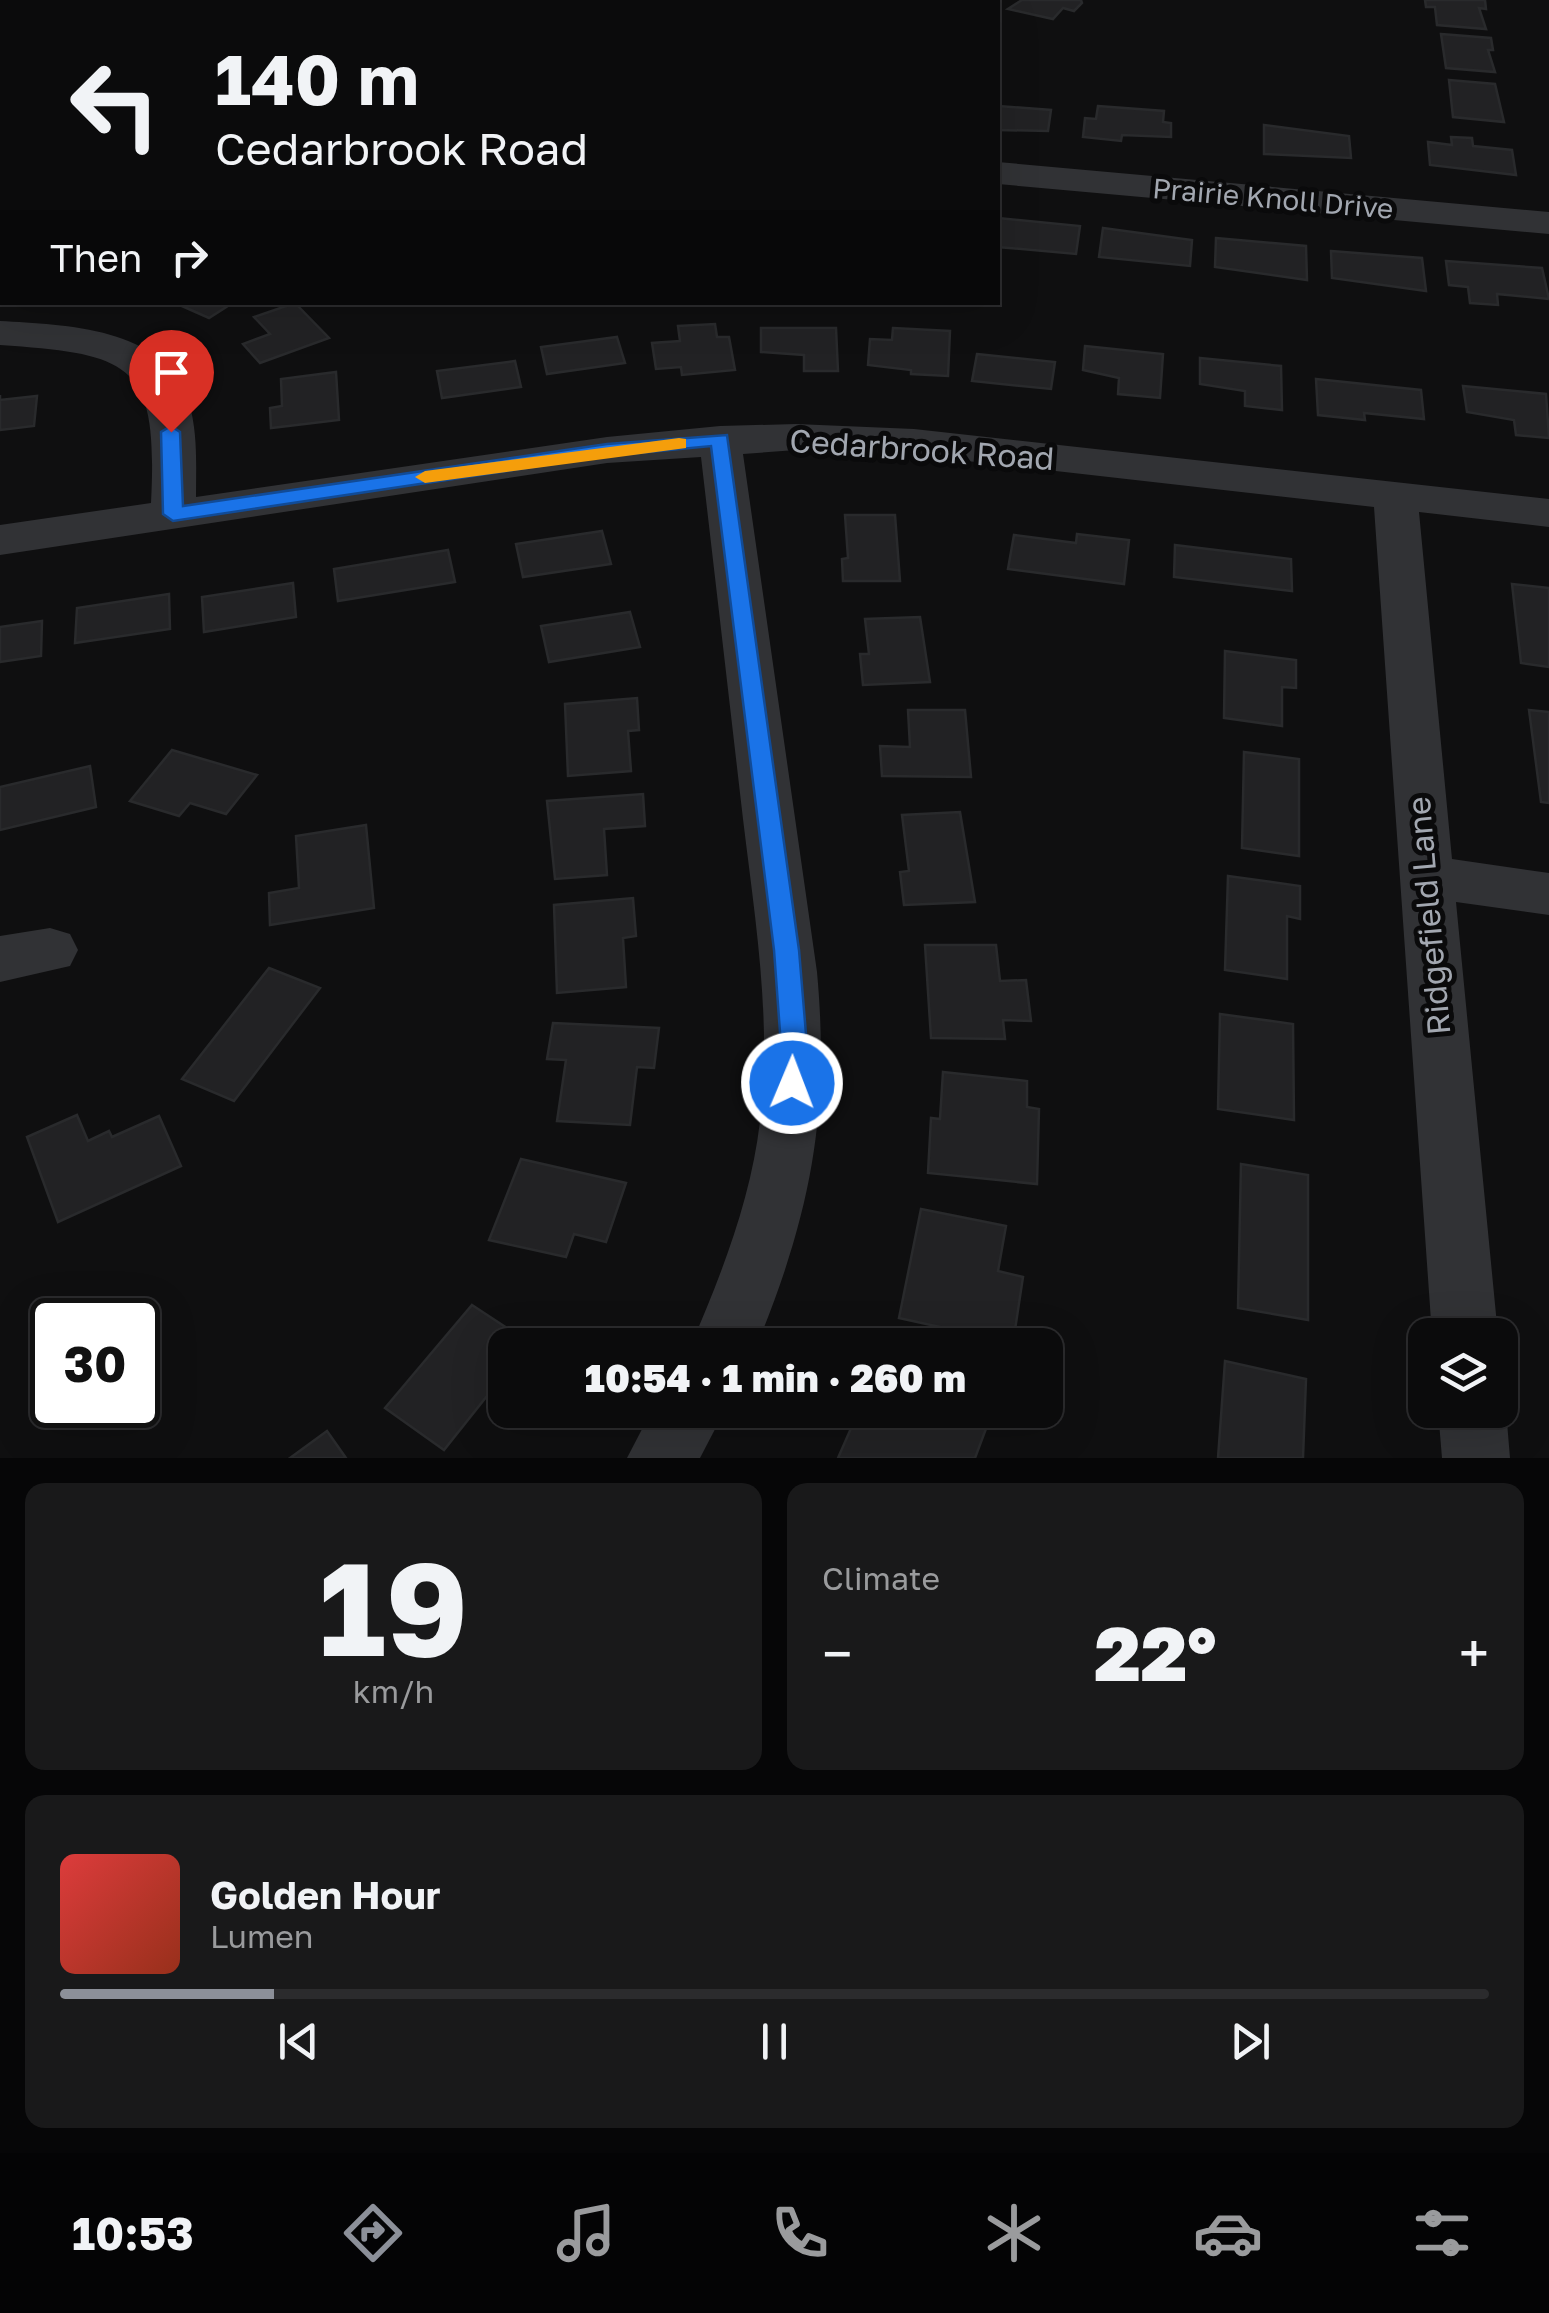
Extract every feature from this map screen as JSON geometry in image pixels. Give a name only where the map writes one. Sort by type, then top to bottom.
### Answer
[{"type":"street","name":"Prairie Knoll Drive","points":[[1000,174],[1549,222]]},
{"type":"street","points":[[0,333],[92,343],[123,356],[152,376],[168,405],[173,514]]},
{"type":"street","name":"Cedarbrook Road","points":[[0,540],[607,450],[796,437],[914,442],[1549,513]]},
{"type":"street","points":[[720,440],[786,950],[794,1046],[790,1120],[780,1184],[750,1284],[731,1328]]},
{"type":"street","name":"Ridgefield Lane","points":[[1395,496],[1463,1318]]},
{"type":"street","points":[[1424,876],[1549,894]]},
{"type":"street","points":[[660,1458],[679,1428]]},
{"type":"street","points":[[1474,1428],[1476,1458]]},
{"type":"building","points":[[1022,0],[1082,3],[1074,11],[1063,8],[1053,19],[1008,9]]},
{"type":"building","points":[[1425,0],[1485,0],[1486,9],[1479,8],[1486,29],[1437,25],[1435,7],[1426,7]]},
{"type":"building","points":[[1441,34],[1491,38],[1493,50],[1488,50],[1495,72],[1446,68]]},
{"type":"building","points":[[1449,80],[1495,84],[1504,122],[1453,117]]},
{"type":"building","points":[[1000,106],[1051,110],[1048,131],[1000,130]]},
{"type":"building","points":[[1098,106],[1164,111],[1163,122],[1171,123],[1171,137],[1122,135],[1121,141],[1083,137],[1085,118],[1096,119]]},
{"type":"building","points":[[1264,125],[1349,136],[1351,158],[1264,154]]},
{"type":"building","points":[[1451,137],[1472,138],[1473,146],[1512,150],[1516,175],[1430,165],[1428,142],[1452,145]]},
{"type":"building","points":[[1000,218],[1080,226],[1076,254],[1000,247]]},
{"type":"building","points":[[1103,228],[1192,240],[1190,266],[1099,257]]},
{"type":"building","points":[[1216,238],[1306,246],[1307,280],[1215,267]]},
{"type":"building","points":[[1331,251],[1422,258],[1426,291],[1332,278]]},
{"type":"building","points":[[1446,261],[1542,268],[1549,299],[1497,294],[1498,305],[1470,303],[1468,287],[1449,285]]},
{"type":"building","points":[[180,305],[229,305],[209,318]]},
{"type":"building","points":[[297,305],[329,338],[260,363],[243,344],[270,334],[254,317]]},
{"type":"building","points":[[715,324],[717,337],[729,337],[735,370],[682,375],[681,367],[656,369],[652,343],[680,341],[678,326]]},
{"type":"building","points":[[761,328],[836,328],[838,371],[804,371],[804,355],[761,352]]},
{"type":"building","points":[[893,328],[950,331],[948,376],[911,374],[911,370],[868,365],[870,339],[892,340]]},
{"type":"building","points":[[617,337],[625,363],[547,374],[541,347]]},
{"type":"building","points":[[1085,346],[1163,354],[1160,398],[1118,394],[1119,378],[1083,370]]},
{"type":"building","points":[[977,354],[1055,362],[1051,389],[972,381]]},
{"type":"building","points":[[1200,358],[1281,366],[1282,410],[1245,406],[1245,391],[1200,384]]},
{"type":"building","points":[[515,361],[521,387],[442,398],[437,371]]},
{"type":"building","points":[[336,372],[339,420],[271,428],[270,408],[282,406],[281,379]]},
{"type":"building","points":[[1316,379],[1421,390],[1424,419],[1364,413],[1365,420],[1318,415]]},
{"type":"building","points":[[1463,386],[1546,394],[1549,438],[1516,435],[1514,420],[1467,412]]},
{"type":"building","points":[[37,396],[34,426],[0,430],[0,400]]},
{"type":"building","points":[[845,515],[895,515],[900,581],[843,581],[842,559],[848,558]]},
{"type":"building","points":[[602,531],[611,564],[523,577],[516,544]]},
{"type":"building","points":[[1077,534],[1129,540],[1124,584],[1008,569],[1014,535],[1076,543]]},
{"type":"building","points":[[1175,545],[1291,559],[1292,591],[1174,577]]},
{"type":"building","points":[[448,550],[455,582],[338,601],[334,569]]},
{"type":"building","points":[[293,583],[296,617],[204,632],[202,597]]},
{"type":"building","points":[[1512,584],[1549,588],[1549,667],[1521,663]]},
{"type":"building","points":[[169,594],[170,629],[75,643],[77,608]]},
{"type":"building","points":[[630,612],[640,647],[549,662],[541,626]]},
{"type":"building","points":[[920,617],[930,682],[863,685],[860,654],[869,654],[865,619]]},
{"type":"building","points":[[42,621],[41,656],[0,662],[0,627]]},
{"type":"building","points":[[1225,651],[1296,660],[1296,688],[1282,687],[1282,726],[1224,718]]},
{"type":"building","points":[[637,698],[639,730],[628,731],[631,771],[568,776],[565,704]]},
{"type":"building","points":[[908,710],[965,710],[971,777],[882,776],[880,746],[910,747]]},
{"type":"building","points":[[1529,710],[1549,712],[1549,803],[1541,802]]},
{"type":"building","points":[[172,750],[257,775],[226,814],[190,803],[179,816],[130,801]]},
{"type":"building","points":[[1244,752],[1299,759],[1299,856],[1242,848]]},
{"type":"building","points":[[90,766],[96,807],[0,830],[0,787]]},
{"type":"building","points":[[643,794],[645,826],[604,829],[607,875],[555,879],[547,801]]},
{"type":"building","points":[[960,812],[975,902],[904,905],[900,872],[909,871],[902,815]]},
{"type":"building","points":[[366,825],[374,908],[270,925],[269,893],[299,888],[296,836]]},
{"type":"building","points":[[1228,876],[1300,886],[1300,919],[1287,916],[1287,979],[1225,970]]},
{"type":"building","points":[[633,898],[636,936],[623,938],[626,987],[557,993],[554,905]]},
{"type":"building","points":[[925,945],[996,945],[1000,981],[1026,980],[1031,1021],[1003,1020],[1005,1039],[931,1038]]},
{"type":"building","points":[[269,968],[320,988],[234,1101],[182,1079]]},
{"type":"building","points":[[1220,1014],[1293,1024],[1294,1120],[1218,1109]]},
{"type":"building","points":[[553,1023],[659,1028],[654,1068],[637,1067],[630,1125],[557,1121],[566,1060],[547,1059]]},
{"type":"building","points":[[943,1072],[1027,1081],[1027,1107],[1039,1109],[1037,1184],[928,1173],[931,1118],[940,1119]]},
{"type":"building","points":[[77,1115],[88,1141],[109,1131],[112,1137],[159,1116],[181,1166],[58,1222],[27,1137]]},
{"type":"building","points":[[521,1159],[626,1183],[606,1242],[574,1234],[566,1257],[489,1240]]},
{"type":"building","points":[[1241,1164],[1308,1175],[1308,1320],[1238,1308]]},
{"type":"building","points":[[921,1209],[1006,1226],[998,1271],[1023,1277],[1015,1328],[945,1328],[899,1318]]},
{"type":"building","points":[[472,1305],[507,1328],[488,1328],[488,1395],[444,1450],[385,1408]]},
{"type":"building","points":[[1225,1361],[1306,1379],[1303,1458],[1218,1458]]},
{"type":"building","points":[[851,1428],[986,1428],[975,1458],[838,1458]]},
{"type":"building","points":[[327,1431],[346,1458],[290,1458]]},
{"type":"slow traffic","points":[[425,477],[679,443]]},
{"type":"route","points":[[171,432],[173,514],[607,450],[720,440],[786,950],[794,1046],[792,1083]]}]
